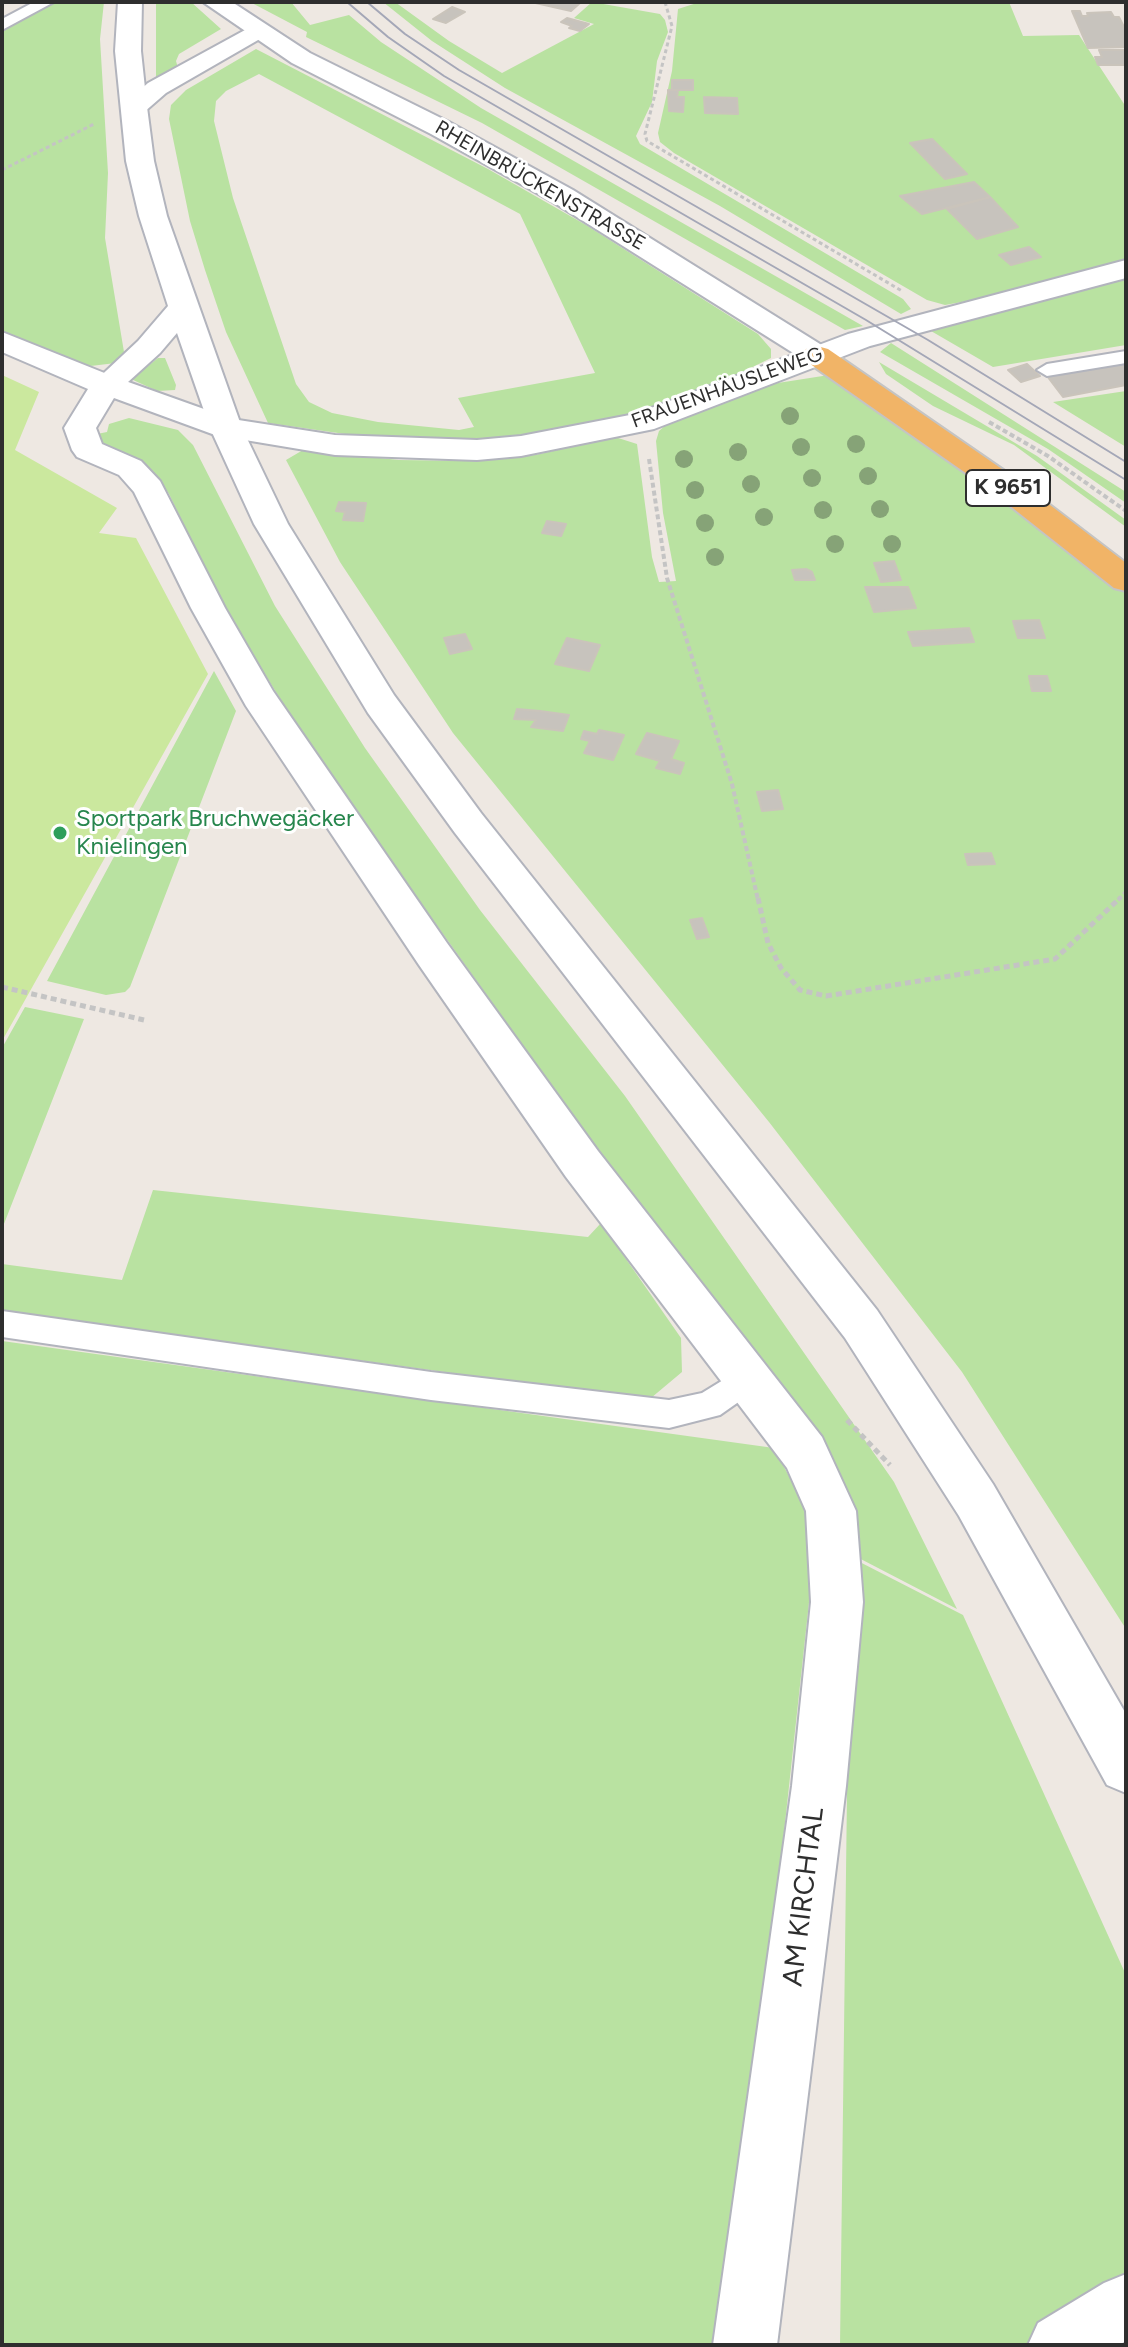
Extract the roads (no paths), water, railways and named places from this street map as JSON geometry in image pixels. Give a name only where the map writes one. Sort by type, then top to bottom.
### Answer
[{"type":"highway","name":"K 9651","points":[[817,355],[1001,483],[1126,580]]},
{"type":"main road","points":[[130,2],[128,51],[134,107],[140,161],[153,216],[181,309],[226,428],[271,524],[381,704],[468,823],[861,1324],[976,1500],[1126,1766]]},
{"type":"main road","name":"RHEINBRÜCKENSTRASSE","points":[[215,2],[301,58],[440,128],[563,196],[817,355]]},
{"type":"main road","points":[[134,107],[157,88],[256,31]]},
{"type":"main road","name":"FRAUENHÄUSLEWEG","points":[[2,341],[106,385],[226,428],[335,445],[444,451],[521,446],[643,422],[817,355],[945,315],[1126,269]]},
{"type":"main road","points":[[106,385],[149,347],[181,309]]},
{"type":"main road","name":"AM KIRCHTAL","points":[[106,385],[80,428],[88,450],[130,468],[148,488],[208,608],[259,697],[350,834],[573,1152],[805,1453],[831,1511],[837,1602],[819,1786],[745,2345]]},
{"type":"main road","points":[[1060,2345],[1126,2305]]},
{"type":"lane","points":[[2,25],[46,2]]},
{"type":"lane","points":[[1047,370],[1126,357]]},
{"type":"lane","points":[[2,1324],[431,1386],[669,1414],[709,1405],[746,1379]]},
{"type":"tram line","points":[[347,2],[388,37],[444,76],[866,320],[1126,480]]},
{"type":"tram line","points":[[367,2],[405,34],[459,70],[928,340],[1126,462]]},
{"type":"place","name":"Sportpark Bruchwegäcker Knielingen","points":[[60,833]]}]
